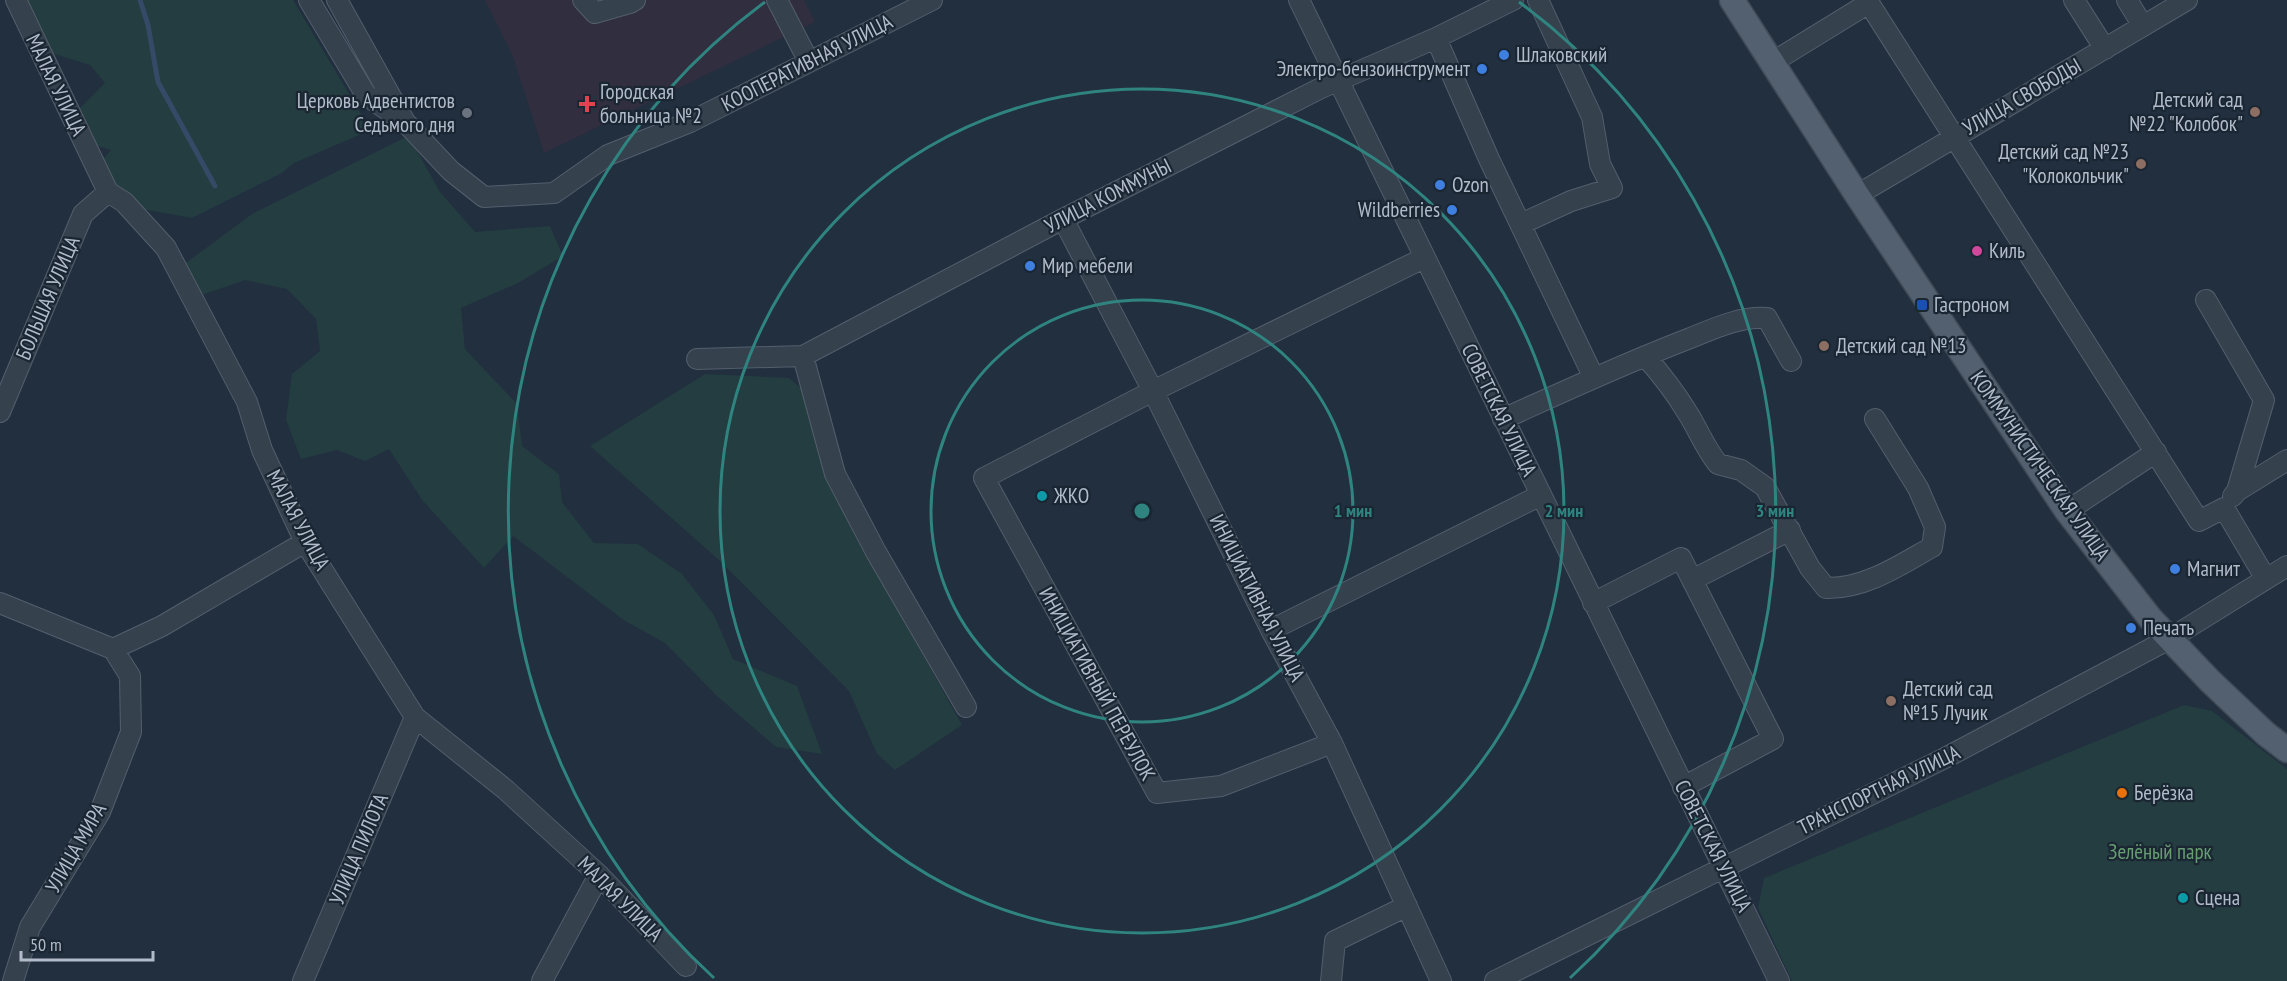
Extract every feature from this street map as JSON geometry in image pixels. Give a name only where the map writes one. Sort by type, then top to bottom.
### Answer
[{"type":"main road","name":"КОММУНИСТИЧЕСКАЯ УЛИЦА","points":[[1732,0],[1857,195],[2067,511],[2151,618],[2210,681],[2266,734],[2287,750]]},
{"type":"street","name":"МАЛАЯ УЛИЦА","points":[[16,0],[108,192],[124,202],[166,248],[247,402],[262,450],[305,542],[415,717],[506,790],[599,875],[686,966]]},
{"type":"street","points":[[309,0],[366,95],[405,122]]},
{"type":"street","points":[[337,0],[405,122]]},
{"type":"street","points":[[582,0],[595,13],[635,0]]},
{"type":"street","points":[[777,0],[809,62]]},
{"type":"street","name":"КООПЕРАТИВНАЯ УЛИЦА","points":[[405,122],[451,171],[484,197],[554,193],[608,155],[690,122],[932,0]]},
{"type":"street","name":"СОВЕТСКАЯ УЛИЦА","points":[[1299,0],[1779,981]]},
{"type":"street","name":"УЛИЦА КОММУНЫ","points":[[697,359],[803,356],[1338,79],[1437,38],[1513,0]]},
{"type":"street","points":[[1521,224],[1571,201],[1612,188],[1600,164],[1592,117],[1538,0]]},
{"type":"street","points":[[2074,0],[2104,49]]},
{"type":"street","points":[[2127,0],[2143,26]]},
{"type":"street","name":"УЛИЦА СВОБОДЫ","points":[[1857,195],[2187,0]]},
{"type":"street","points":[[1773,62],[1868,1],[2199,521],[2224,508],[2237,491],[2287,460]]},
{"type":"street","points":[[1437,38],[1490,159],[1594,378]]},
{"type":"street","name":"БОЛЬШАЯ УЛИЦА","points":[[0,412],[83,214],[108,192]]},
{"type":"street","name":"ИНИЦИАТИВНАЯ УЛИЦА","points":[[1064,219],[1153,391],[1271,630],[1332,743],[1441,981]]},
{"type":"street","points":[[1153,391],[1424,258]]},
{"type":"street","points":[[2206,300],[2264,400],[2237,491]]},
{"type":"street","points":[[1503,419],[1645,356],[1753,317],[1767,318],[1791,360]]},
{"type":"street","points":[[803,356],[835,474],[876,552],[966,707]]},
{"type":"street","points":[[1645,356],[1662,375],[1718,464],[1741,470],[1765,486],[1810,568],[1826,588],[1842,588],[1885,574],[1932,547],[1935,527],[1918,488],[1875,419]]},
{"type":"street","name":"ИНИЦИАТИВНЫЙ ПЕРЕУЛОК","points":[[1153,391],[984,478],[1157,793],[1221,786],[1332,743]]},
{"type":"street","points":[[2067,511],[2156,452]]},
{"type":"street","points":[[1271,630],[1541,495]]},
{"type":"street","points":[[2224,508],[2266,579]]},
{"type":"street","points":[[1692,580],[1790,530]]},
{"type":"street","points":[[0,603],[113,649],[162,626],[305,542]]},
{"type":"street","points":[[1593,603],[1681,558],[1773,739],[1683,787]]},
{"type":"street","name":"ТРАНСПОРТНАЯ УЛИЦА","points":[[1495,981],[1945,758],[2171,638],[2287,566]]},
{"type":"street","name":"УЛИЦА МИРА","points":[[13,981],[30,927],[100,812],[130,732],[130,676],[113,649]]},
{"type":"street","name":"УЛИЦА ПИЛОТА","points":[[303,981],[415,717]]},
{"type":"street","points":[[542,981],[599,875]]},
{"type":"street","points":[[1330,981],[1335,940],[1407,906]]},
{"type":"shaded area","name":"Городская больница №2","points":[[485,0],[804,0],[815,22],[544,153],[512,54]]},
{"type":"green space","points":[[19,0],[293,0],[361,114],[366,132],[294,163],[282,173],[192,218],[137,208],[97,166],[111,150],[95,145],[79,109],[105,83],[90,65],[48,52]]},
{"type":"green space","points":[[404,138],[412,142],[440,192],[475,232],[550,226],[563,256],[518,283],[461,308],[465,349],[517,404],[522,446],[559,474],[562,502],[594,543],[638,544],[682,574],[714,615],[733,659],[797,686],[822,754],[776,747],[717,696],[665,643],[625,621],[513,536],[484,568],[422,500],[389,449],[365,461],[337,450],[301,459],[286,420],[292,374],[320,351],[316,319],[287,289],[245,280],[199,296],[183,265],[252,214]]},
{"type":"green space","points":[[705,374],[789,378],[801,388],[838,503],[962,725],[895,770],[877,754],[849,691],[720,561],[590,446]]},
{"type":"green space","name":"Зелёный парк","points":[[2184,705],[2212,711],[2287,769],[2287,981],[1792,981],[1758,908],[1764,878]]},
{"type":"waterway","points":[[140,0],[148,25],[158,82],[215,186]]},
{"type":"place","name":"Шлаковский","points":[[1504,55]]},
{"type":"place","name":"Электро-бензоинструмент","points":[[1482,69]]},
{"type":"place","name":"Городская больница №2","points":[[587,104]]},
{"type":"place","name":"Детский сад №22 \"Колобок\"","points":[[2255,112]]},
{"type":"place","name":"Церковь Адвентистов Седьмого дня","points":[[467,113]]},
{"type":"place","name":"Детский сад №23 \"Колокольчик\"","points":[[2141,164]]},
{"type":"place","name":"Ozon","points":[[1440,185]]},
{"type":"place","name":"Wildberries","points":[[1452,210]]},
{"type":"place","name":"Киль","points":[[1977,251]]},
{"type":"place","name":"Мир мебели","points":[[1030,266]]},
{"type":"place","name":"Гастроном","points":[[1922,305]]},
{"type":"place","name":"Детский сад №13","points":[[1824,346]]},
{"type":"place","name":"ЖКО","points":[[1042,496]]},
{"type":"place","name":"Магнит","points":[[2175,569]]},
{"type":"place","name":"Печать","points":[[2131,628]]},
{"type":"place","name":"Детский сад №15 Лучик","points":[[1891,701]]},
{"type":"place","name":"Берёзка","points":[[2122,793]]},
{"type":"place","name":"Сцена","points":[[2183,898]]}]
